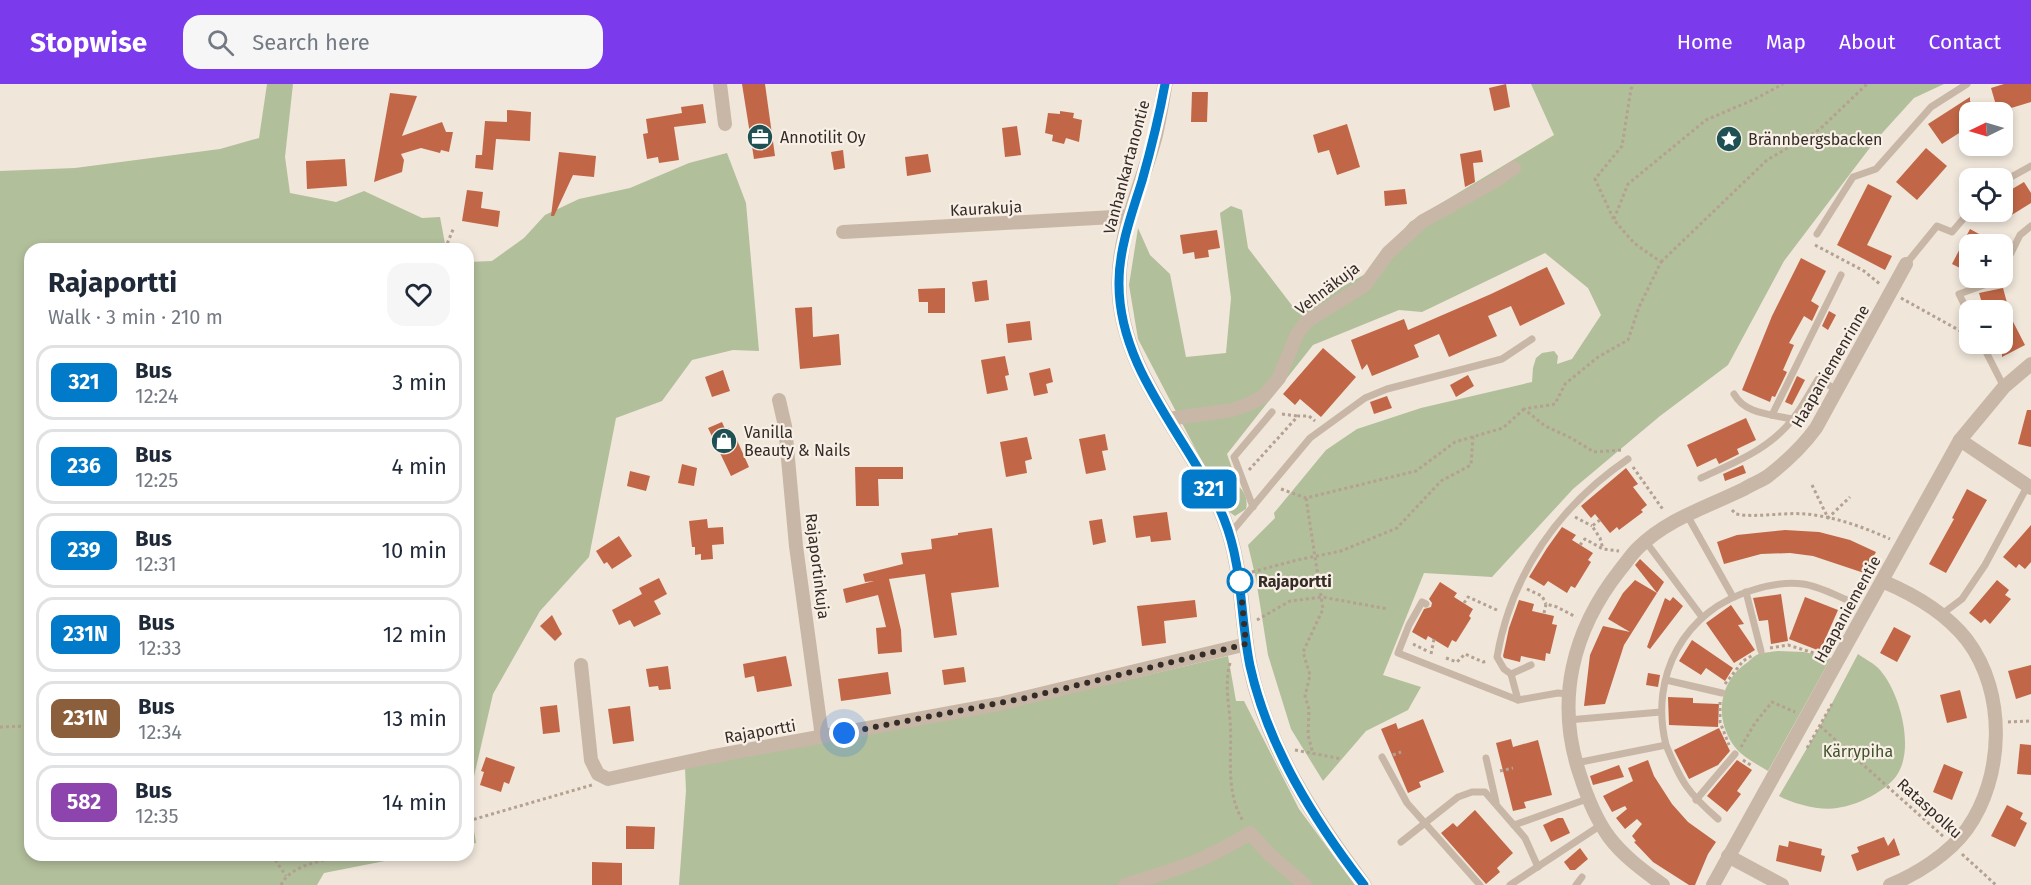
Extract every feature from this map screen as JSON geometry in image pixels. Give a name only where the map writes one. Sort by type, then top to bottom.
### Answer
[{"type":"street","points":[[720,84],[725,124]]},
{"type":"street","name":"Vanhankartanontie","points":[[1165,84],[1155,136],[1121,258],[1119,282],[1122,310],[1130,344],[1150,389],[1205,480],[1224,520],[1241,587],[1240,646],[1280,751],[1306,801],[1336,848],[1364,885]]},
{"type":"street","name":"Vehnäkuja","points":[[1168,419],[1232,410],[1264,396],[1279,378],[1293,341],[1307,321],[1365,285],[1388,253],[1423,221],[1514,168]]},
{"type":"street","name":"Kaurakuja","points":[[843,232],[1131,216]]},
{"type":"street","name":"Haapaniemenrinne","points":[[1663,885],[1637,866],[1610,838],[1587,799],[1576,763],[1568,720],[1568,694],[1574,660],[1586,624],[1604,591],[1637,549],[1672,522],[1767,477],[1800,449],[1816,428],[1906,264]]},
{"type":"street","name":"Haapaniementie","points":[[1713,885],[1960,440],[2004,387],[2031,364]]},
{"type":"street","name":"Rajaportinkuja","points":[[779,400],[785,426],[796,546],[822,737]]},
{"type":"street","points":[[1960,440],[2029,486]]},
{"type":"street","points":[[1882,581],[1942,614],[1968,641],[1983,669],[1997,722],[1996,747],[1989,781],[1981,805],[1966,830],[1953,845],[1930,863],[1890,885]]},
{"type":"street","name":"Rajaportti","points":[[608,778],[1016,700],[1240,646]]},
{"type":"street","points":[[581,665],[591,760],[598,774],[608,778]]},
{"type":"street","points":[[1125,885],[1188,866],[1219,852],[1250,833],[1270,855],[1305,885]]},
{"type":"street","points":[[1728,856],[1782,885]]},
{"type":"lane","points":[[1816,234],[1853,177],[1876,169],[1931,107],[1967,84]]},
{"type":"lane","points":[[2013,176],[2031,166]]},
{"type":"lane","points":[[1906,264],[1937,226],[1952,232],[1961,222]]},
{"type":"lane","points":[[2013,249],[2020,235],[2031,226]]},
{"type":"lane","points":[[1772,415],[1841,275]]},
{"type":"lane","points":[[1962,300],[1959,294],[1976,288]]},
{"type":"lane","points":[[1229,535],[1310,438],[1372,395],[1502,359],[1532,339]]},
{"type":"lane","points":[[1987,354],[2004,387]]},
{"type":"lane","points":[[1701,478],[1744,459],[1782,431],[1792,420],[1818,379],[1837,390]]},
{"type":"lane","points":[[1734,394],[1740,405],[1792,420]]},
{"type":"lane","points":[[1253,507],[1234,457],[1272,412]]},
{"type":"lane","points":[[1518,700],[1511,674],[1504,669],[1498,659],[1500,640],[1518,585],[1537,550],[1565,512],[1603,476],[1628,459]]},
{"type":"lane","points":[[1942,614],[1962,599],[2029,486]]},
{"type":"lane","points":[[1687,515],[1733,597]]},
{"type":"lane","points":[[1646,542],[1702,617]]},
{"type":"lane","points":[[1718,819],[1696,800],[1685,786],[1665,745],[1661,712],[1666,680],[1674,653],[1691,628],[1702,617],[1725,600],[1746,592],[1785,584],[1805,585],[1847,600]]},
{"type":"lane","points":[[1746,592],[1761,651]]},
{"type":"lane","points":[[1426,604],[1422,602],[1398,653],[1518,700],[1558,693],[1568,694]]},
{"type":"lane","points":[[1511,674],[1531,665]]},
{"type":"lane","points":[[1666,680],[1722,693]]},
{"type":"lane","points":[[1568,720],[1661,712]]},
{"type":"lane","points":[[1576,763],[1665,745]]},
{"type":"lane","points":[[1696,800],[1735,754]]},
{"type":"lane","points":[[1382,757],[1407,803],[1480,885]]},
{"type":"lane","points":[[1486,758],[1497,805]]},
{"type":"lane","points":[[1401,842],[1458,797],[1472,792],[1485,792],[1525,838],[1538,867]]},
{"type":"lane","points":[[1514,825],[1587,799]]},
{"type":"lane","points":[[1510,885],[1601,825]]},
{"type":"lane","points":[[1576,885],[1582,877]]},
{"type":"path","points":[[1634,84],[1630,89],[1622,146],[1595,179],[1614,220],[1634,243],[1661,262]]},
{"type":"path","points":[[1614,220],[1628,184],[1706,120],[1783,84]]},
{"type":"path","points":[[1271,486],[1306,498],[1416,471],[1455,442],[1503,428],[1524,409],[1554,404],[1565,384],[1598,357],[1628,340],[1639,307],[1661,262],[1767,160],[1819,129],[1867,84]]},
{"type":"path","points":[[447,243],[454,226]]},
{"type":"path","points":[[1524,409],[1545,426],[1594,452],[1621,450],[1668,515]]},
{"type":"path","points":[[1272,412],[1309,416],[1323,428]]},
{"type":"path","points":[[1242,478],[1298,416]]},
{"type":"path","points":[[1252,572],[1341,551],[1397,528],[1441,481],[1471,465],[1473,436]]},
{"type":"path","points":[[1812,485],[1828,518]]},
{"type":"path","points":[[1828,518],[1850,497]]},
{"type":"path","points":[[1306,498],[1323,609],[1303,652],[1310,675],[1305,696],[1309,709],[1308,735],[1313,753]]},
{"type":"path","points":[[1726,498],[1736,514],[1744,516],[1770,513],[1806,514],[1853,523],[1890,539],[1900,547]]},
{"type":"path","points":[[1565,512],[1592,526],[1600,538],[1603,549]]},
{"type":"path","points":[[1592,526],[1600,520]]},
{"type":"path","points":[[1580,545],[1585,539],[1603,549],[1624,552],[1617,559]]},
{"type":"path","points":[[1251,565],[1254,578]]},
{"type":"path","points":[[1518,585],[1542,596],[1546,604],[1544,614]]},
{"type":"path","points":[[1258,609],[1260,619],[1290,600],[1322,597],[1388,609]]},
{"type":"path","points":[[1464,603],[1468,597],[1494,610],[1508,611]]},
{"type":"path","points":[[1546,604],[1580,619]]},
{"type":"path","points":[[1403,639],[1433,654]]},
{"type":"path","points":[[1427,664],[1433,654],[1434,639]]},
{"type":"path","points":[[1735,754],[1723,733],[1720,722],[1722,693],[1730,676],[1743,662],[1761,651],[1788,645],[1817,654]]},
{"type":"path","points":[[1240,646],[1227,674],[1230,778],[1240,817],[1250,833]]},
{"type":"path","points":[[1446,658],[1457,662],[1465,654],[1483,662],[1498,659]]},
{"type":"path","points":[[1752,766],[1736,756],[1755,723],[1772,702],[1800,714]]},
{"type":"path","points":[[2004,720],[2031,721]]},
{"type":"path","points":[[0,727],[24,726]]},
{"type":"path","name":"Rataspolku","points":[[1820,726],[1996,885]]},
{"type":"path","points":[[1291,741],[1300,760]]},
{"type":"path","points":[[1295,750],[1342,759]]},
{"type":"path","points":[[474,819],[527,805],[608,778]]},
{"type":"path","points":[[276,861],[286,876]]},
{"type":"path","points":[[280,885],[286,876],[301,868],[325,861]]},
{"type":"green space","points":[[267,84],[293,84],[285,157],[290,193],[336,202],[364,191],[422,218],[440,217],[445,243],[24,243],[24,861],[385,861],[324,873],[317,885],[0,885],[0,171],[75,168],[220,149],[259,138]]},
{"type":"green space","points":[[1531,84],[1944,84],[1914,98],[1875,141],[1784,261],[1728,365],[1660,416],[1573,489],[1492,577],[1424,573],[1383,675],[1421,687],[1408,710],[1366,731],[1323,781],[1291,729],[1268,655],[1248,545],[1275,518],[1274,513],[1326,450],[1357,429],[1421,408],[1532,382],[1536,358],[1542,353],[1554,351],[1558,356],[1557,364],[1572,359],[1601,315],[1588,288],[1545,253],[1422,312],[1399,310],[1313,345],[1227,454],[1238,486],[1244,493],[1247,506],[1235,516],[1228,511],[1138,339],[1129,285],[1138,228],[1150,255],[1170,274],[1186,357],[1226,353],[1231,298],[1220,213],[1231,206],[1242,210],[1248,248],[1297,312],[1369,272],[1410,222],[1554,135]]},
{"type":"green space","points":[[727,153],[746,203],[759,351],[733,350],[692,360],[662,401],[616,418],[589,557],[540,611],[493,694],[474,776],[474,262],[492,261],[524,238],[545,215],[579,199],[630,188],[689,163]]},
{"type":"green space","points":[[1778,651],[1804,652],[1831,658],[1768,771],[1735,748],[1726,732],[1722,710],[1726,688],[1739,669],[1753,657]]},
{"type":"green space","name":"Kärrypiha","points":[[1858,654],[1880,670],[1894,692],[1899,706],[1903,721],[1905,750],[1897,775],[1886,787],[1870,797],[1837,808],[1823,809],[1807,806],[1779,796],[1820,726]]},
{"type":"green space","points":[[1228,656],[1236,701],[1244,701],[1299,809],[1355,885],[679,885],[686,791],[685,768],[1003,709]]},
{"type":"building","points":[[742,84],[765,84],[775,156],[754,159]]},
{"type":"building","points":[[1506,84],[1510,107],[1494,111],[1489,88]]},
{"type":"building","points":[[2004,84],[2031,84],[2031,102],[2013,107],[2013,102],[1995,102],[1991,88]]},
{"type":"building","points":[[1192,92],[1208,92],[1207,122],[1191,122]]},
{"type":"building","points":[[390,93],[417,96],[402,136],[442,122],[446,132],[453,132],[449,152],[441,150],[440,153],[421,148],[401,154],[404,160],[402,172],[374,182]]},
{"type":"building","points":[[703,104],[706,123],[674,127],[679,160],[659,163],[658,157],[647,159],[643,134],[648,133],[646,119],[682,113],[681,107]]},
{"type":"building","points":[[1959,104],[1959,133],[1942,144],[1928,124]]},
{"type":"building","points":[[507,110],[531,112],[530,141],[496,139],[493,170],[475,168],[476,155],[482,155],[485,121],[507,122]]},
{"type":"building","points":[[1060,111],[1074,113],[1073,118],[1082,120],[1079,142],[1066,138],[1064,144],[1052,141],[1053,135],[1045,133],[1048,113],[1060,114]]},
{"type":"building","points":[[1347,124],[1360,167],[1337,175],[1329,150],[1318,153],[1313,135]]},
{"type":"building","points":[[1017,126],[1021,155],[1005,157],[1002,128]]},
{"type":"building","points":[[1926,148],[1947,166],[1917,200],[1896,182]]},
{"type":"building","points":[[843,150],[845,168],[834,170],[831,152]]},
{"type":"building","points":[[1481,150],[1483,162],[1473,163],[1475,182],[1465,187],[1460,154]]},
{"type":"building","points":[[559,152],[596,156],[594,177],[573,175],[554,216],[551,216]]},
{"type":"building","points":[[928,154],[931,172],[907,176],[905,157]]},
{"type":"building","points":[[345,159],[347,186],[307,189],[306,161]]},
{"type":"building","points":[[2024,182],[2031,193],[2031,203],[2013,214],[2013,188]]},
{"type":"building","points":[[1868,184],[1892,196],[1867,245],[1892,256],[1885,270],[1837,245]]},
{"type":"building","points":[[1405,189],[1407,204],[1385,206],[1384,191]]},
{"type":"building","points":[[467,190],[483,192],[481,208],[500,211],[498,227],[462,221]]},
{"type":"building","points":[[1970,229],[1979,234],[1967,234]]},
{"type":"building","points":[[1217,230],[1220,248],[1208,250],[1209,257],[1195,259],[1194,252],[1183,254],[1180,235]]},
{"type":"building","points":[[1959,250],[1959,268],[1952,264]]},
{"type":"building","points":[[1801,258],[1826,271],[1811,301],[1819,306],[1812,321],[1804,316],[1789,343],[1794,345],[1783,370],[1787,372],[1775,397],[1772,396],[1770,402],[1742,390],[1772,316]]},
{"type":"building","points":[[1547,267],[1565,304],[1520,326],[1511,306],[1488,316],[1497,336],[1449,357],[1439,334],[1414,345],[1419,357],[1372,376],[1367,364],[1362,370],[1351,340],[1404,319],[1408,330]]},
{"type":"building","points":[[987,280],[989,300],[975,302],[972,282]]},
{"type":"building","points":[[945,288],[945,313],[928,313],[928,302],[919,302],[918,289]]},
{"type":"building","points":[[2003,288],[2006,300],[1981,300],[1979,293]]},
{"type":"building","points":[[812,307],[813,337],[839,334],[841,365],[800,369],[795,308]]},
{"type":"building","points":[[1829,311],[1836,315],[1828,330],[1822,326]]},
{"type":"building","points":[[1030,321],[1032,340],[1008,343],[1006,324]]},
{"type":"building","points":[[2013,322],[2025,345],[2013,351]]},
{"type":"building","points":[[1323,348],[1356,377],[1321,417],[1300,399],[1295,405],[1283,394]]},
{"type":"building","points":[[1005,356],[1009,375],[1005,376],[1008,390],[987,394],[981,360]]},
{"type":"building","points":[[1050,368],[1053,382],[1046,384],[1048,393],[1034,396],[1029,373]]},
{"type":"building","points":[[723,370],[730,391],[712,397],[705,377]]},
{"type":"building","points":[[1468,375],[1474,386],[1456,397],[1450,385]]},
{"type":"building","points":[[1797,376],[1805,380],[1792,405],[1785,402]]},
{"type":"building","points":[[1387,396],[1392,408],[1374,414],[1370,402]]},
{"type":"building","points":[[2027,410],[2031,410],[2031,447],[2018,444]]},
{"type":"building","points":[[1746,418],[1756,440],[1737,449],[1739,454],[1719,464],[1716,458],[1697,467],[1687,445]]},
{"type":"building","points":[[722,422],[725,429],[729,428],[734,439],[736,438],[749,467],[731,476],[708,428]]},
{"type":"building","points":[[1105,434],[1108,450],[1102,451],[1106,470],[1086,474],[1079,439]]},
{"type":"building","points":[[1027,437],[1032,459],[1025,461],[1027,473],[1006,477],[1000,442]]},
{"type":"building","points":[[682,464],[697,468],[694,486],[678,483]]},
{"type":"building","points":[[1743,465],[1746,473],[1725,481],[1723,474]]},
{"type":"building","points":[[855,467],[903,467],[903,479],[878,479],[879,506],[856,506]]},
{"type":"building","points":[[1626,468],[1638,484],[1633,487],[1647,505],[1641,510],[1643,512],[1619,530],[1617,527],[1610,533],[1595,514],[1591,518],[1581,506]]},
{"type":"building","points":[[630,471],[650,476],[646,491],[627,486]]},
{"type":"building","points":[[1967,489],[1987,500],[1946,573],[1929,564],[1954,519],[1952,518]]},
{"type":"building","points":[[1167,512],[1171,540],[1151,542],[1150,536],[1136,538],[1133,516]]},
{"type":"building","points":[[707,519],[708,528],[723,527],[724,544],[712,545],[713,559],[701,560],[701,554],[695,555],[695,547],[692,547],[689,521]]},
{"type":"building","points":[[1102,519],[1106,542],[1093,545],[1089,521]]},
{"type":"building","points":[[2031,525],[2031,562],[2025,569],[2019,564],[2016,568],[2003,557]]},
{"type":"building","points":[[1562,527],[1576,535],[1572,540],[1593,553],[1588,560],[1591,562],[1575,588],[1571,586],[1567,593],[1548,581],[1544,586],[1529,577]]},
{"type":"building","points":[[992,528],[999,587],[951,593],[957,635],[934,638],[925,574],[889,579],[901,630],[902,652],[878,654],[876,628],[886,627],[878,595],[846,603],[843,589],[874,581],[865,582],[863,574],[903,564],[901,553],[932,549],[931,539]]},
{"type":"building","points":[[1785,530],[1819,532],[1850,540],[1876,552],[1864,573],[1813,556],[1790,553],[1761,554],[1724,564],[1717,542],[1737,535]]},
{"type":"building","points":[[619,536],[632,556],[612,569],[607,562],[604,564],[596,551]]},
{"type":"building","points":[[1640,559],[1664,582],[1657,593],[1635,565]]},
{"type":"building","points":[[659,578],[667,594],[654,601],[661,614],[634,627],[630,620],[619,625],[612,610],[642,594],[639,588]]},
{"type":"building","points":[[1635,580],[1657,593],[1624,645],[1605,704],[1584,706],[1590,655],[1603,626],[1630,632],[1608,619],[1623,593]]},
{"type":"building","points":[[1997,580],[2009,590],[2005,595],[2011,599],[1990,624],[1985,619],[1981,623],[1969,613]]},
{"type":"building","points":[[1440,582],[1457,593],[1454,597],[1473,609],[1469,616],[1471,618],[1456,642],[1452,640],[1448,648],[1428,636],[1426,640],[1412,632],[1424,609],[1431,607],[1432,603],[1429,599]]},
{"type":"building","points":[[1781,594],[1788,641],[1771,644],[1768,620],[1759,621],[1753,598]]},
{"type":"building","points":[[1673,597],[1683,606],[1650,649],[1647,647],[1665,598],[1670,601]]},
{"type":"building","points":[[1805,597],[1838,610],[1820,651],[1789,639]]},
{"type":"building","points":[[1195,600],[1197,617],[1164,621],[1166,643],[1142,646],[1137,606]]},
{"type":"building","points":[[1519,600],[1534,604],[1532,611],[1554,616],[1552,624],[1557,625],[1550,654],[1546,653],[1545,661],[1521,656],[1520,662],[1503,656],[1509,628]]},
{"type":"building","points":[[1731,605],[1744,624],[1738,625],[1755,650],[1734,663],[1706,623]]},
{"type":"building","points":[[552,615],[562,634],[555,641],[540,626]]},
{"type":"building","points":[[1894,627],[1911,636],[1897,662],[1880,653]]},
{"type":"building","points":[[1692,640],[1733,668],[1725,681],[1706,668],[1701,675],[1679,661]]},
{"type":"building","points":[[786,656],[792,686],[757,692],[754,676],[745,678],[743,664]]},
{"type":"building","points":[[2031,665],[2031,694],[2016,699],[2008,671]]},
{"type":"building","points":[[668,666],[671,689],[659,690],[658,686],[649,687],[646,669]]},
{"type":"building","points":[[964,667],[966,682],[944,685],[942,670]]},
{"type":"building","points":[[888,672],[891,694],[841,701],[838,679]]},
{"type":"building","points":[[1648,673],[1660,675],[1658,687],[1646,685]]},
{"type":"building","points":[[1960,690],[1967,718],[1947,723],[1940,695]]},
{"type":"building","points":[[1668,697],[1693,698],[1693,703],[1719,704],[1718,727],[1669,725]]},
{"type":"building","points":[[557,705],[560,732],[543,734],[540,707]]},
{"type":"building","points":[[630,706],[634,741],[613,744],[608,709]]},
{"type":"building","points":[[1423,719],[1444,772],[1419,782],[1421,787],[1408,793],[1381,729],[1396,723],[1398,729]]},
{"type":"building","points":[[1719,728],[1730,751],[1718,765],[1689,779],[1674,750]]},
{"type":"building","points":[[1511,739],[1513,747],[1538,740],[1552,795],[1524,802],[1526,808],[1513,811],[1496,743]]},
{"type":"building","points":[[2020,744],[2031,745],[2031,775],[2017,774]]},
{"type":"building","points":[[486,757],[515,767],[509,784],[504,782],[501,792],[480,785],[484,772],[481,771]]},
{"type":"building","points":[[1648,760],[1654,776],[1672,804],[1688,822],[1716,842],[1708,854],[1695,885],[1689,885],[1653,862],[1634,842],[1636,841],[1632,836],[1642,824],[1637,819],[1625,829],[1616,818],[1627,809],[1625,806],[1612,812],[1603,796],[1633,781],[1628,768]]},
{"type":"building","points":[[1737,760],[1752,770],[1737,791],[1741,794],[1727,812],[1707,796]]},
{"type":"building","points":[[1944,764],[1963,772],[1952,800],[1933,792]]},
{"type":"building","points":[[1619,765],[1624,777],[1593,785],[1590,776]]},
{"type":"building","points":[[2007,805],[2023,813],[2020,819],[2027,823],[2015,847],[1991,836]]},
{"type":"building","points":[[1475,810],[1513,853],[1497,868],[1500,872],[1486,884],[1441,833],[1453,823],[1457,827]]},
{"type":"building","points":[[1563,818],[1570,833],[1551,842],[1543,825]]},
{"type":"building","points":[[626,826],[655,827],[654,849],[626,849]]},
{"type":"building","points":[[1884,837],[1888,846],[1894,838],[1900,855],[1857,871],[1851,855],[1859,852],[1857,847]]},
{"type":"building","points":[[1789,841],[1822,849],[1821,855],[1825,856],[1821,872],[1776,861],[1779,845],[1788,847]]},
{"type":"building","points":[[1580,848],[1588,859],[1575,870],[1570,870],[1564,862]]},
{"type":"building","points":[[592,862],[622,863],[622,885],[592,885]]},
{"type":"bus line","name":"321","points":[[1165,84],[1155,136],[1121,258],[1119,282],[1124,324],[1130,344],[1150,389],[1205,480],[1224,520],[1234,551],[1241,587],[1246,644],[1256,689],[1280,751],[1306,801],[1336,848],[1364,885]]},
{"type":"place","name":"Annotilit Oy","points":[[760,137]]},
{"type":"place","name":"Brännbergsbacken","points":[[1729,139]]},
{"type":"place","name":"Vanilla Beauty & Nails","points":[[724,441]]},
{"type":"place","name":"Rajaportti","points":[[1240,581]]},
{"type":"route","points":[[844,733],[985,707],[1246,644],[1240,581]]}]
